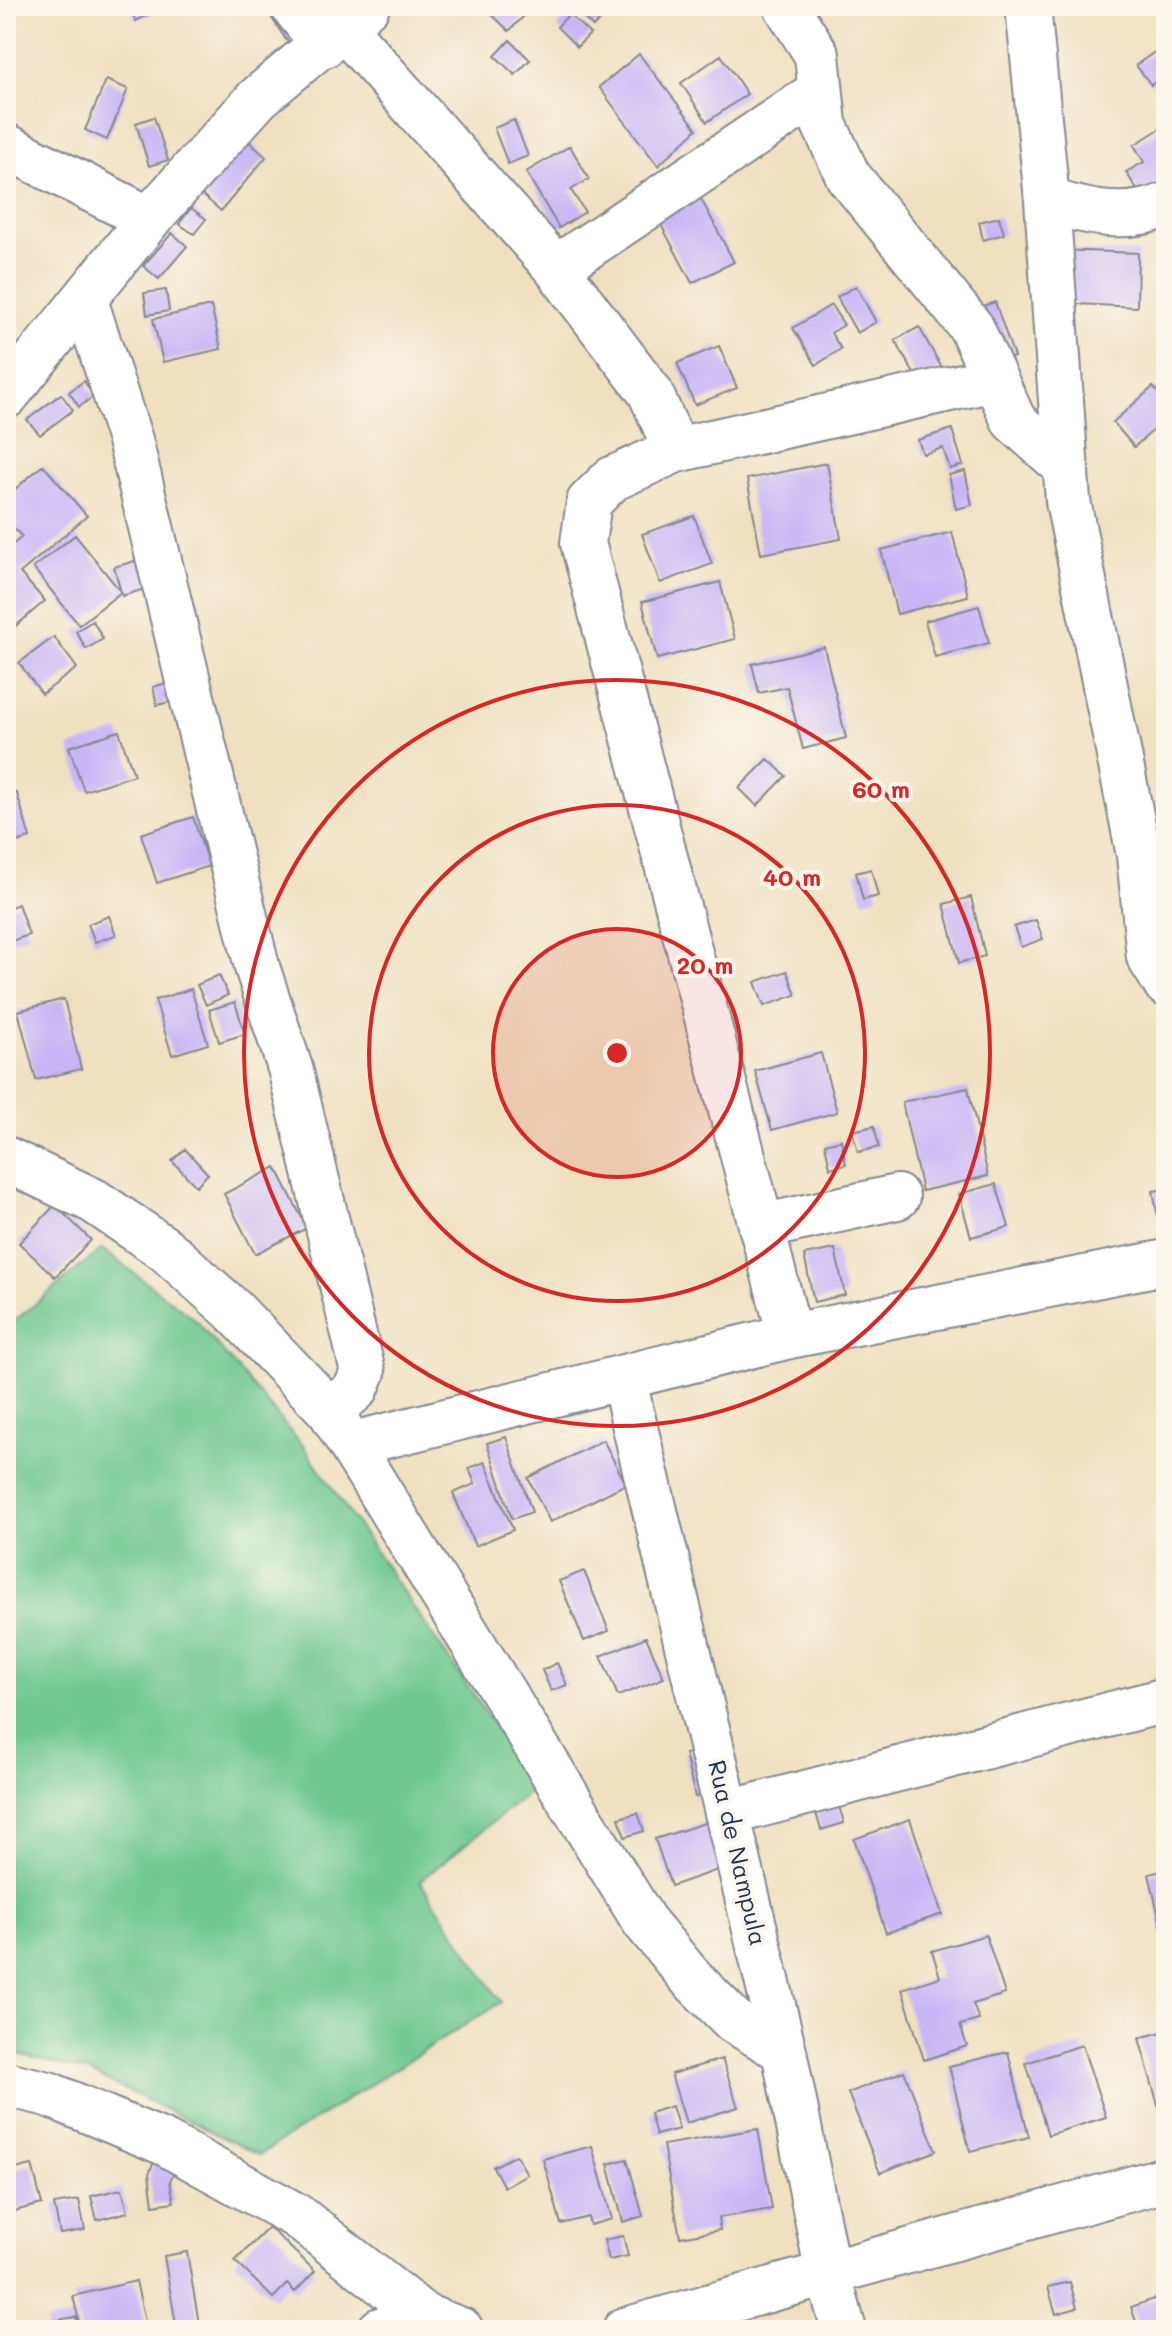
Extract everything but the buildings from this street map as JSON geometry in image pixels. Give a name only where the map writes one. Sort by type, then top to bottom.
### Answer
[{"type":"street","points":[[293,6],[345,26],[556,268],[650,392],[676,450]]},
{"type":"street","points":[[786,6],[817,55],[824,124],[848,176],[971,327],[1014,421],[1066,467]]},
{"type":"street","points":[[1028,6],[1047,200],[1068,501],[1139,855],[1149,957],[1166,984]]},
{"type":"street","points":[[6,396],[149,219],[258,98],[345,26]]},
{"type":"street","points":[[556,268],[820,91]]},
{"type":"street","points":[[6,146],[149,219]]},
{"type":"street","points":[[1047,200],[1092,214],[1132,215],[1166,205]]},
{"type":"street","points":[[85,300],[130,440],[257,967],[290,1068],[363,1372],[342,1428]]},
{"type":"street","points":[[790,1336],[583,543],[589,502],[612,479],[676,450],[994,379]]},
{"type":"street","points":[[6,1159],[94,1201],[165,1249],[233,1310],[342,1428],[644,1921],[691,1978],[734,2021],[784,2051]]},
{"type":"street","points":[[761,1227],[897,1197]]},
{"type":"street","points":[[342,1428],[623,1377],[790,1336],[1166,1262]]},
{"type":"street","name":"Rua de Nampula","points":[[623,1377],[784,2051],[828,2274],[844,2330]]},
{"type":"street","points":[[728,1813],[1166,1700]]},
{"type":"street","points":[[6,2084],[48,2094],[165,2143],[297,2216],[442,2323]]},
{"type":"street","points":[[625,2330],[1166,2179]]},
{"type":"street","points":[[380,2330],[442,2323]]},
{"type":"green space","points":[[102,1249],[195,1319],[305,1448],[536,1787],[420,1881],[501,2002],[259,2155],[89,2072],[6,2051],[6,1328]]}]
